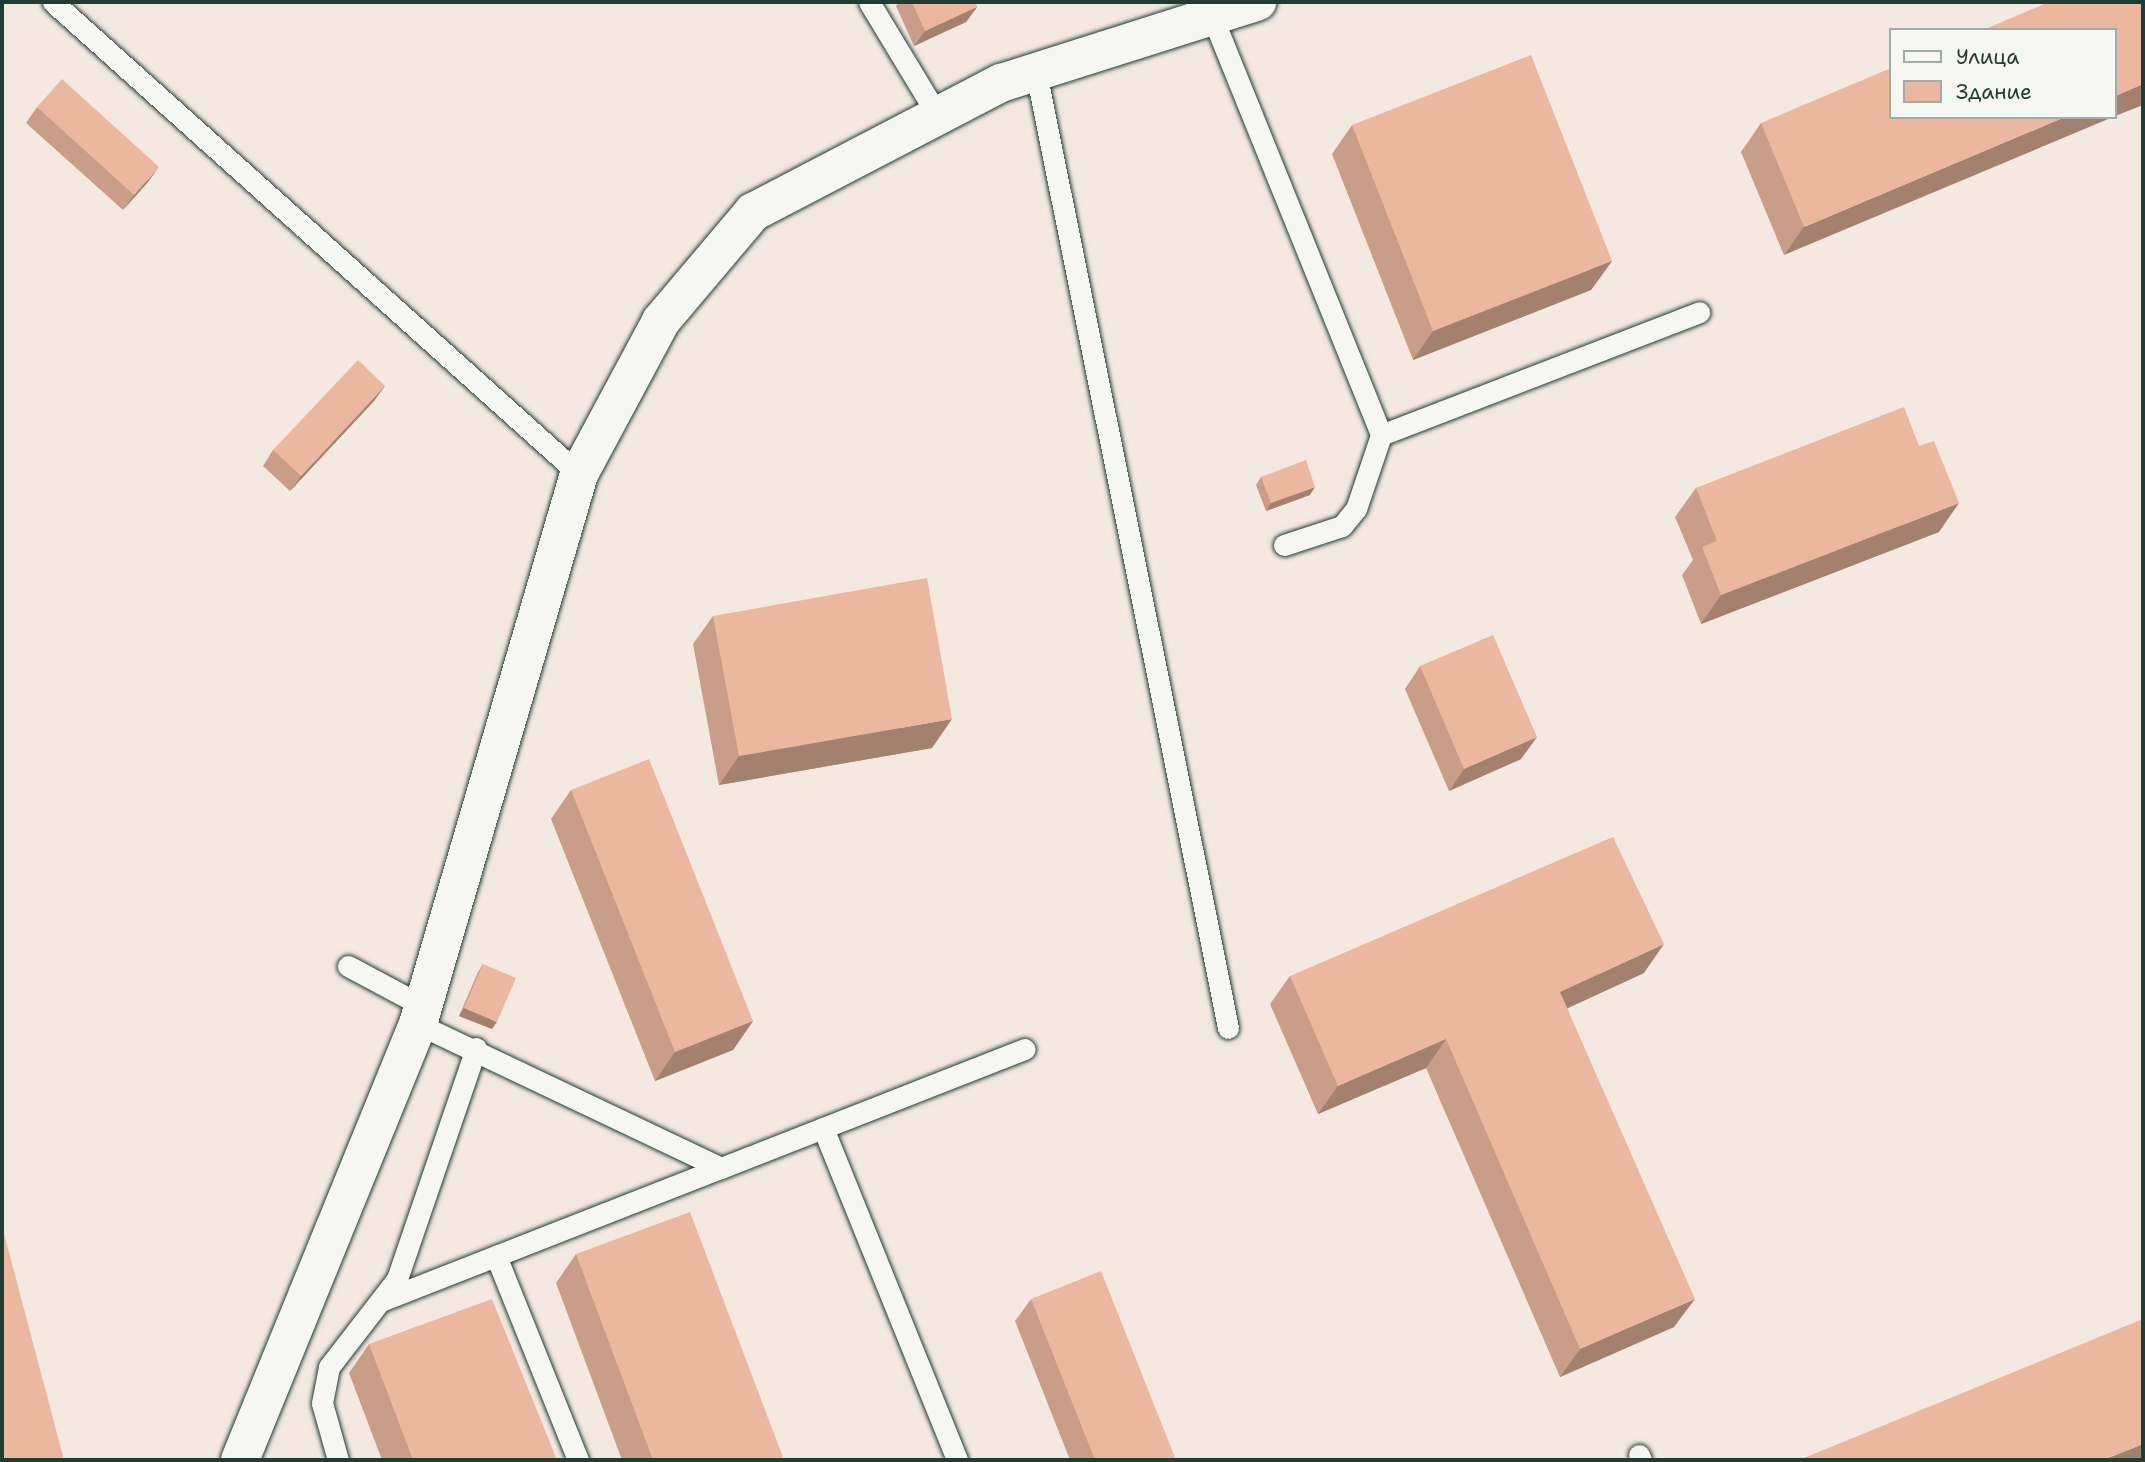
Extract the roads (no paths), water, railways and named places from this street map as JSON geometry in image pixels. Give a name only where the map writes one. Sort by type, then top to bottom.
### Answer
[{"type":"street","points":[[240,1460],[421,1015],[579,474],[661,321],[753,212],[1001,83],[1257,2]]},
{"type":"lane","points":[[52,2],[579,474]]},
{"type":"lane","points":[[869,2],[938,116]]},
{"type":"lane","points":[[1212,16],[1381,435],[1356,509],[1342,526],[1284,545]]},
{"type":"lane","points":[[1036,72],[1228,1028]]},
{"type":"lane","points":[[1381,435],[1699,312]]},
{"type":"lane","points":[[348,966],[476,1048],[722,1168]]},
{"type":"lane","points":[[338,1460],[323,1403],[329,1367],[397,1279],[476,1048]]},
{"type":"lane","points":[[378,1303],[1024,1049]]},
{"type":"lane","points":[[823,1128],[957,1460]]},
{"type":"lane","points":[[496,1256],[578,1460]]}]
